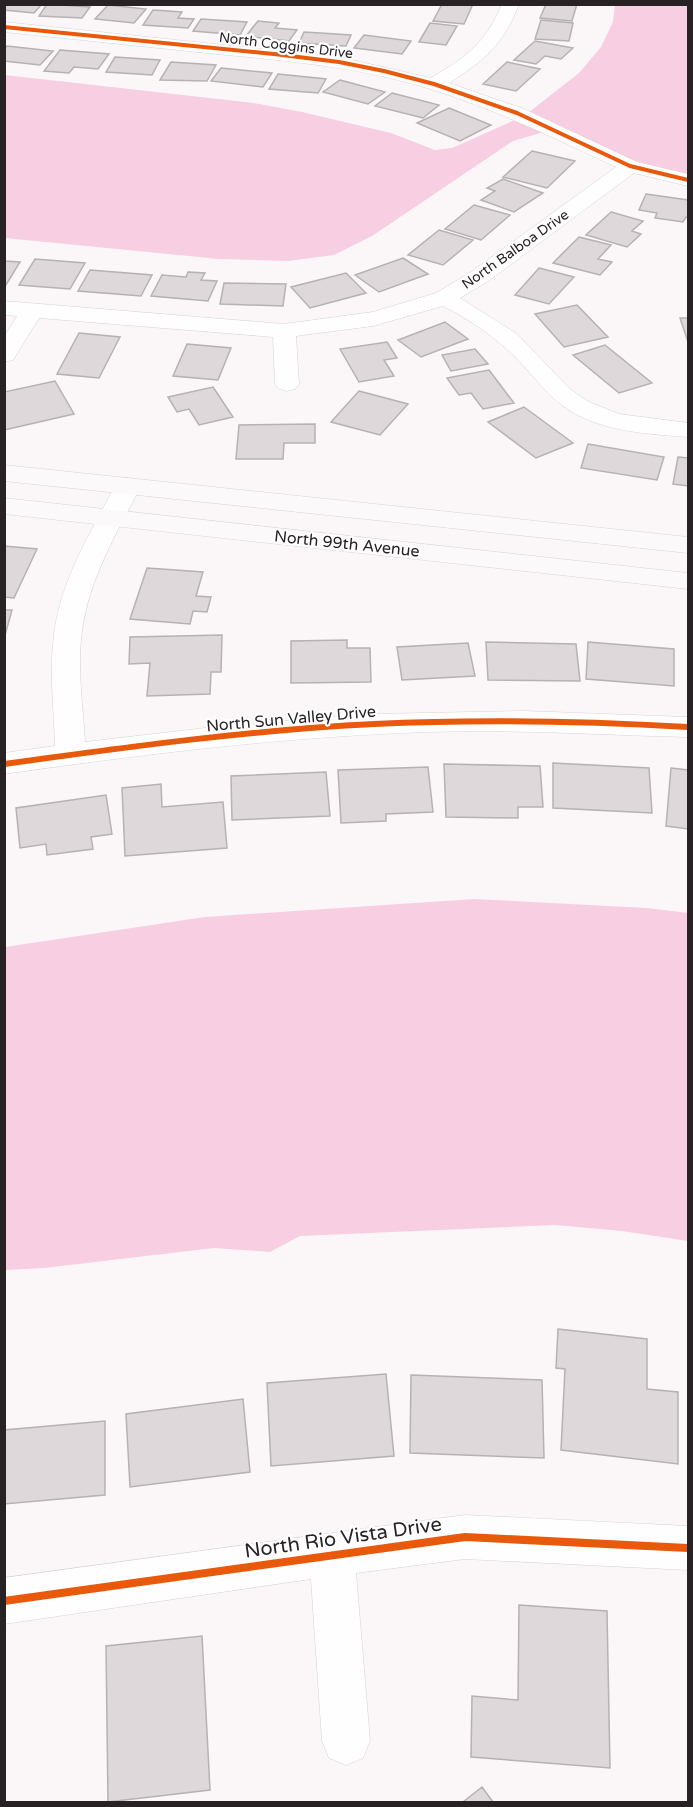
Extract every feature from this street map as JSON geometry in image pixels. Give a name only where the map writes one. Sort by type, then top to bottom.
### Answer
[{"type":"main road","name":"North 99th Avenue","points":[[4,472],[688,545]]},
{"type":"main road","name":"North 99th Avenue","points":[[4,506],[688,581]]},
{"type":"street","points":[[434,84],[472,61],[490,45],[504,27],[511,4]]},
{"type":"street","name":"North Coggins Drive","points":[[4,27],[339,62],[434,84],[517,113],[630,166],[688,180]]},
{"type":"street","name":"North Balboa Drive","points":[[4,308],[284,332],[373,319],[410,310],[444,298],[479,277],[630,166]]},
{"type":"street","points":[[444,298],[473,313],[518,346],[554,387],[580,407],[619,421],[688,430]]},
{"type":"street","points":[[5,354],[32,310]]},
{"type":"street","points":[[284,332],[287,384]]},
{"type":"street","points":[[71,754],[66,648],[71,616],[80,587],[128,486]]},
{"type":"street","name":"North Sun Valley Drive","points":[[4,764],[194,740],[425,722],[620,723],[688,727]]},
{"type":"street","name":"North Rio Vista Drive","points":[[4,1601],[465,1537],[688,1548]]},
{"type":"street","name":"North Rio Vista Drive","points":[[332,1554],[346,1741]]},
{"type":"shaded area","points":[[615,5],[688,5],[688,180],[551,130],[513,141],[372,236],[334,255],[288,261],[219,259],[5,238],[5,75],[254,103],[391,133],[435,150],[452,148],[524,116],[579,73],[601,47],[613,22]]},
{"type":"shaded area","points":[[474,899],[647,908],[688,913],[688,1241],[622,1231],[555,1225],[300,1236],[270,1252],[214,1248],[44,1268],[5,1270],[5,947],[205,917]]},
{"type":"building","points":[[4,4],[42,4],[34,13],[4,10]]},
{"type":"building","points":[[47,4],[90,7],[82,18],[39,16]]},
{"type":"building","points":[[442,4],[473,4],[464,24],[433,21]]},
{"type":"building","points":[[546,4],[577,4],[572,21],[540,18]]},
{"type":"building","points":[[108,5],[146,9],[134,23],[95,19]]},
{"type":"building","points":[[153,10],[182,12],[178,18],[194,19],[188,28],[143,25]]},
{"type":"building","points":[[201,19],[247,22],[240,35],[193,31]]},
{"type":"building","points":[[541,20],[573,23],[569,41],[535,39]]},
{"type":"building","points":[[258,21],[279,23],[275,28],[297,30],[289,41],[246,36]]},
{"type":"building","points":[[430,23],[457,26],[446,45],[419,42]]},
{"type":"building","points":[[304,32],[351,35],[346,46],[299,43]]},
{"type":"building","points":[[364,35],[411,41],[402,54],[354,48]]},
{"type":"building","points":[[535,41],[573,48],[561,59],[545,56],[536,64],[514,60]]},
{"type":"building","points":[[7,46],[53,51],[40,65],[4,61],[4,49]]},
{"type":"building","points":[[60,50],[109,54],[98,69],[74,67],[69,73],[44,71]]},
{"type":"building","points":[[115,57],[160,60],[152,75],[106,72]]},
{"type":"building","points":[[171,62],[216,65],[207,81],[160,80]]},
{"type":"building","points":[[507,62],[540,69],[516,91],[483,84]]},
{"type":"building","points":[[221,68],[272,73],[263,87],[211,81]]},
{"type":"building","points":[[278,74],[326,79],[318,93],[269,89]]},
{"type":"building","points":[[340,80],[385,92],[368,104],[323,92]]},
{"type":"building","points":[[392,93],[439,105],[423,118],[375,106]]},
{"type":"building","points":[[449,108],[491,125],[460,141],[417,123]]},
{"type":"building","points":[[532,151],[575,161],[547,188],[503,177]]},
{"type":"building","points":[[503,179],[543,193],[514,212],[481,200],[495,191],[487,188]]},
{"type":"building","points":[[646,194],[688,200],[688,217],[683,222],[655,218],[657,213],[639,210]]},
{"type":"building","points":[[474,205],[510,215],[481,240],[445,229]]},
{"type":"building","points":[[611,212],[643,221],[632,231],[641,234],[627,247],[586,235]]},
{"type":"building","points":[[439,230],[473,240],[443,265],[408,255]]},
{"type":"building","points":[[579,237],[611,245],[598,259],[612,262],[600,275],[553,263]]},
{"type":"building","points":[[403,258],[428,274],[379,292],[355,275]]},
{"type":"building","points":[[35,259],[85,263],[70,289],[19,285]]},
{"type":"building","points":[[4,261],[20,262],[6,285],[4,284]]},
{"type":"building","points":[[539,268],[574,277],[549,304],[515,295]]},
{"type":"building","points":[[90,270],[152,275],[141,296],[78,291]]},
{"type":"building","points":[[188,272],[205,273],[201,280],[217,281],[208,301],[151,296],[162,275],[186,277]]},
{"type":"building","points":[[346,273],[366,293],[310,308],[291,287]]},
{"type":"building","points":[[224,283],[286,284],[283,306],[220,304]]},
{"type":"building","points":[[577,305],[608,337],[564,347],[535,314]]},
{"type":"building","points":[[680,318],[688,318],[688,342]]},
{"type":"building","points":[[445,322],[468,339],[421,357],[398,340]]},
{"type":"building","points":[[79,333],[120,337],[99,378],[57,374]]},
{"type":"building","points":[[387,342],[397,358],[384,360],[394,376],[359,382],[340,349]]},
{"type":"building","points":[[187,344],[231,348],[218,380],[173,376]]},
{"type":"building","points":[[605,345],[652,383],[619,393],[573,355]]},
{"type":"building","points":[[475,349],[488,364],[451,371],[442,355]]},
{"type":"building","points":[[489,370],[514,403],[483,409],[471,393],[459,395],[447,378]]},
{"type":"building","points":[[55,381],[74,414],[4,430],[4,392]]},
{"type":"building","points":[[213,387],[233,417],[199,425],[189,409],[177,412],[168,397]]},
{"type":"building","points":[[359,391],[408,404],[380,435],[331,422]]},
{"type":"building","points":[[524,407],[573,443],[536,458],[488,422]]},
{"type":"building","points":[[315,424],[315,443],[284,443],[283,459],[236,459],[239,425]]},
{"type":"building","points":[[588,444],[664,457],[657,480],[581,468]]},
{"type":"building","points":[[678,457],[688,458],[688,486],[673,484]]},
{"type":"building","points":[[4,546],[37,549],[14,598],[4,597]]},
{"type":"building","points":[[147,568],[203,572],[196,596],[211,597],[207,612],[193,611],[190,624],[130,619]]},
{"type":"building","points":[[4,610],[12,610],[4,639]]},
{"type":"building","points":[[222,635],[221,672],[211,672],[210,694],[147,696],[150,663],[129,664],[130,637]]},
{"type":"building","points":[[347,640],[347,648],[370,648],[371,682],[291,683],[291,641]]},
{"type":"building","points":[[486,642],[576,644],[580,681],[488,680]]},
{"type":"building","points":[[588,642],[674,649],[674,686],[586,679]]},
{"type":"building","points":[[468,643],[475,676],[402,680],[397,647]]},
{"type":"building","points":[[553,763],[649,768],[652,813],[553,808]]},
{"type":"building","points":[[444,764],[540,766],[543,807],[518,807],[518,818],[446,817]]},
{"type":"building","points":[[428,767],[433,812],[386,814],[386,821],[341,823],[338,770]]},
{"type":"building","points":[[671,768],[688,770],[688,829],[666,826]]},
{"type":"building","points":[[326,772],[330,816],[232,820],[231,776]]},
{"type":"building","points":[[161,784],[162,807],[223,802],[227,848],[125,856],[122,788]]},
{"type":"building","points":[[106,795],[112,834],[91,837],[93,849],[47,855],[46,844],[20,848],[16,808]]},
{"type":"building","points":[[558,1329],[647,1339],[647,1389],[678,1392],[678,1464],[561,1450],[565,1369],[556,1368]]},
{"type":"building","points":[[386,1374],[394,1456],[271,1466],[267,1383]]},
{"type":"building","points":[[411,1375],[542,1380],[544,1458],[410,1453]]},
{"type":"building","points":[[243,1399],[250,1472],[130,1487],[126,1414]]},
{"type":"building","points":[[105,1421],[105,1495],[4,1504],[4,1430]]},
{"type":"building","points":[[519,1605],[607,1611],[610,1768],[471,1757],[472,1696],[518,1700]]},
{"type":"building","points":[[202,1636],[210,1790],[108,1802],[106,1646]]},
{"type":"building","points":[[482,1787],[493,1802],[463,1802]]},
{"type":"cycle path","points":[[4,27],[274,54],[339,62],[384,71],[434,84],[517,113],[630,166],[688,180]]},
{"type":"cycle path","points":[[4,764],[214,737],[372,724],[524,721],[688,727]]},
{"type":"cycle path","points":[[4,1601],[465,1537],[688,1548]]}]
